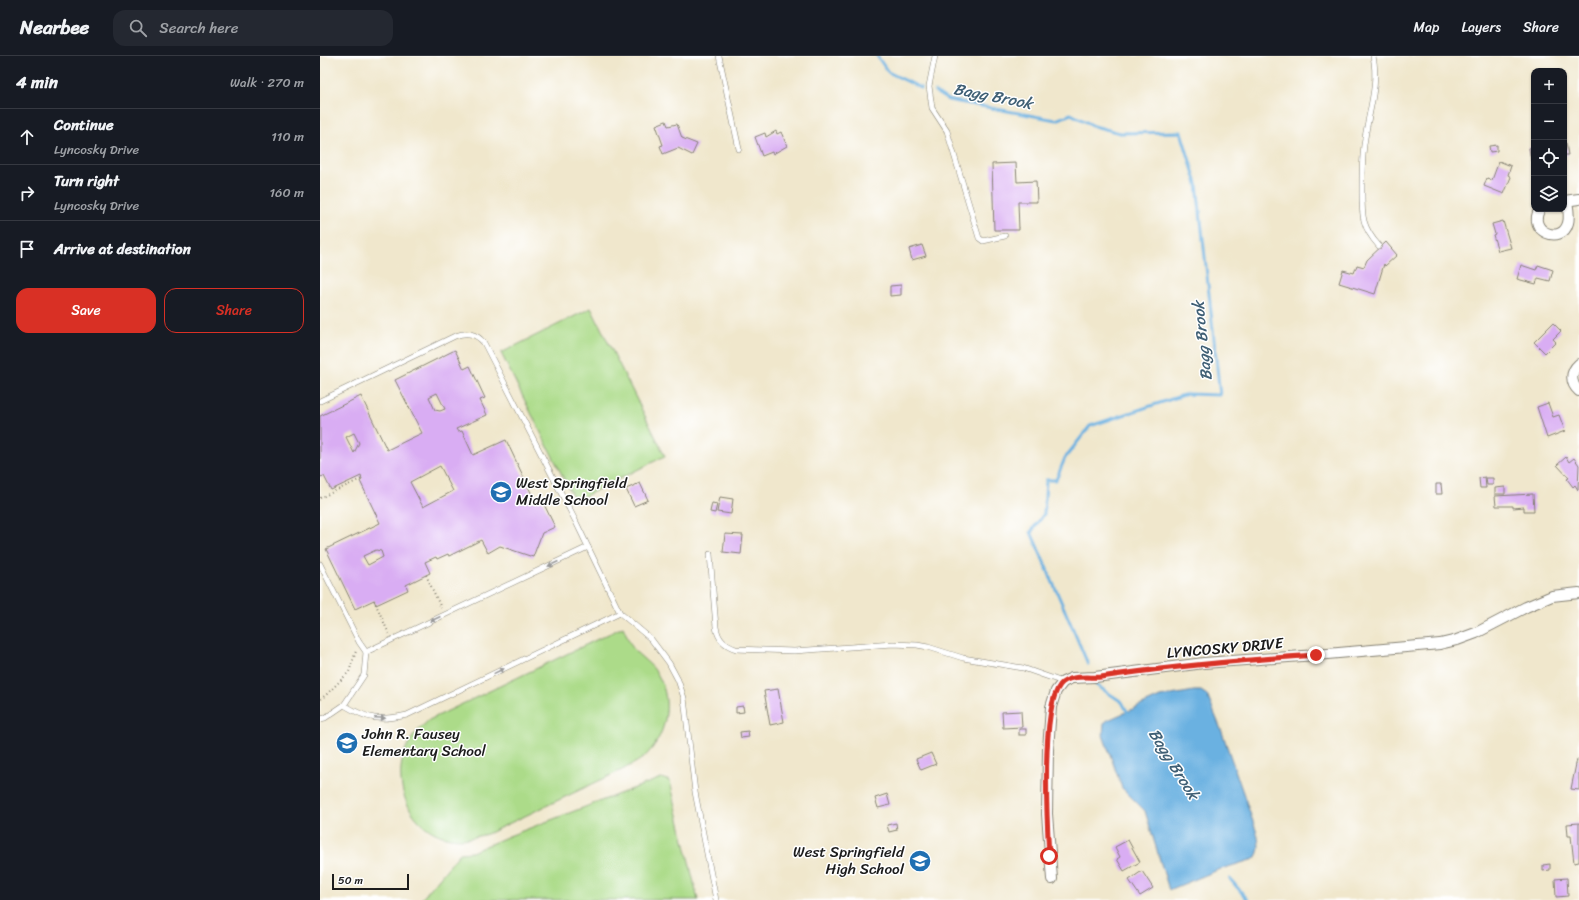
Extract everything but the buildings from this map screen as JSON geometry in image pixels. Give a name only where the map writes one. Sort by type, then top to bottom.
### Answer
[{"type":"street","points":[[1567,201],[1579,199]]},
{"type":"street","points":[[1539,212],[1537,219],[1540,228],[1547,234],[1557,234],[1563,231],[1568,225],[1569,218],[1567,207]]},
{"type":"street","points":[[1579,364],[1573,372],[1572,379],[1574,386],[1579,391]]},
{"type":"street","name":"LYNCOSKY DRIVE","points":[[1063,682],[1072,678],[1095,677],[1204,663],[1440,644],[1476,633],[1526,607],[1552,596],[1579,593]]},
{"type":"street","points":[[1052,879],[1047,814],[1048,750],[1051,707],[1056,691],[1063,682]]},
{"type":"lane","points":[[719,56],[739,149]]},
{"type":"lane","points":[[935,56],[929,86],[932,108],[947,131],[979,238],[983,241],[1005,236]]},
{"type":"lane","points":[[1373,56],[1376,74],[1362,162],[1362,212],[1367,231],[1379,246]]},
{"type":"lane","points":[[320,401],[455,336],[469,333],[477,336],[484,343],[588,547],[620,614],[651,639],[669,663],[678,680],[684,698],[695,792],[716,900]]},
{"type":"lane","points":[[366,652],[588,547]]},
{"type":"lane","points":[[710,554],[716,626],[719,638],[728,646],[736,649],[794,651],[893,644],[917,645],[963,658],[1023,668],[1063,682]]},
{"type":"lane","points":[[320,564],[359,642],[366,652],[364,675],[344,705],[325,718],[320,719]]},
{"type":"lane","points":[[344,705],[359,714],[377,719],[407,715],[620,614]]},
{"type":"path","points":[[320,498],[361,479]]},
{"type":"path","points":[[426,575],[442,608]]},
{"type":"path","points":[[374,600],[389,634]]},
{"type":"path","points":[[320,699],[325,696],[349,672],[357,650]]},
{"type":"green space","points":[[591,308],[665,456],[575,501],[501,353]]},
{"type":"green space","points":[[623,627],[634,650],[652,666],[657,673],[663,686],[665,696],[666,716],[664,726],[655,744],[647,755],[624,769],[487,834],[463,839],[444,837],[419,821],[410,810],[404,796],[401,781],[401,766],[409,742],[425,723]]},
{"type":"green space","points":[[661,778],[670,781],[698,900],[421,900],[460,853],[472,852],[509,836]]},
{"type":"water","points":[[1201,691],[1207,695],[1222,732],[1257,833],[1259,850],[1254,859],[1218,870],[1169,890],[1145,811],[1122,788],[1103,735],[1104,723],[1160,697]]},
{"type":"waterway","name":"Bagg Brook","points":[[877,56],[888,72],[921,88]]},
{"type":"waterway","name":"Bagg Brook","points":[[935,92],[948,100],[1056,120],[1071,114],[1094,126],[1120,133],[1181,132],[1197,184],[1220,395],[1187,394],[1090,426],[1065,458],[1056,480],[1046,480],[1044,514],[1031,532],[1088,664]]},
{"type":"waterway","name":"Bagg Brook","points":[[1096,685],[1122,702],[1129,715]]},
{"type":"waterway","name":"Bagg Brook","points":[[1230,879],[1248,900]]},
{"type":"place","name":"West Springfield Middle School","points":[[501,492]]},
{"type":"place","name":"John R. Fausey Elementary School","points":[[347,743]]},
{"type":"place","name":"West Springfield High School","points":[[920,861]]},
{"type":"route","points":[[1049,856],[1047,772],[1051,707],[1056,691],[1063,682],[1072,678],[1095,677],[1227,661],[1316,655]]}]
